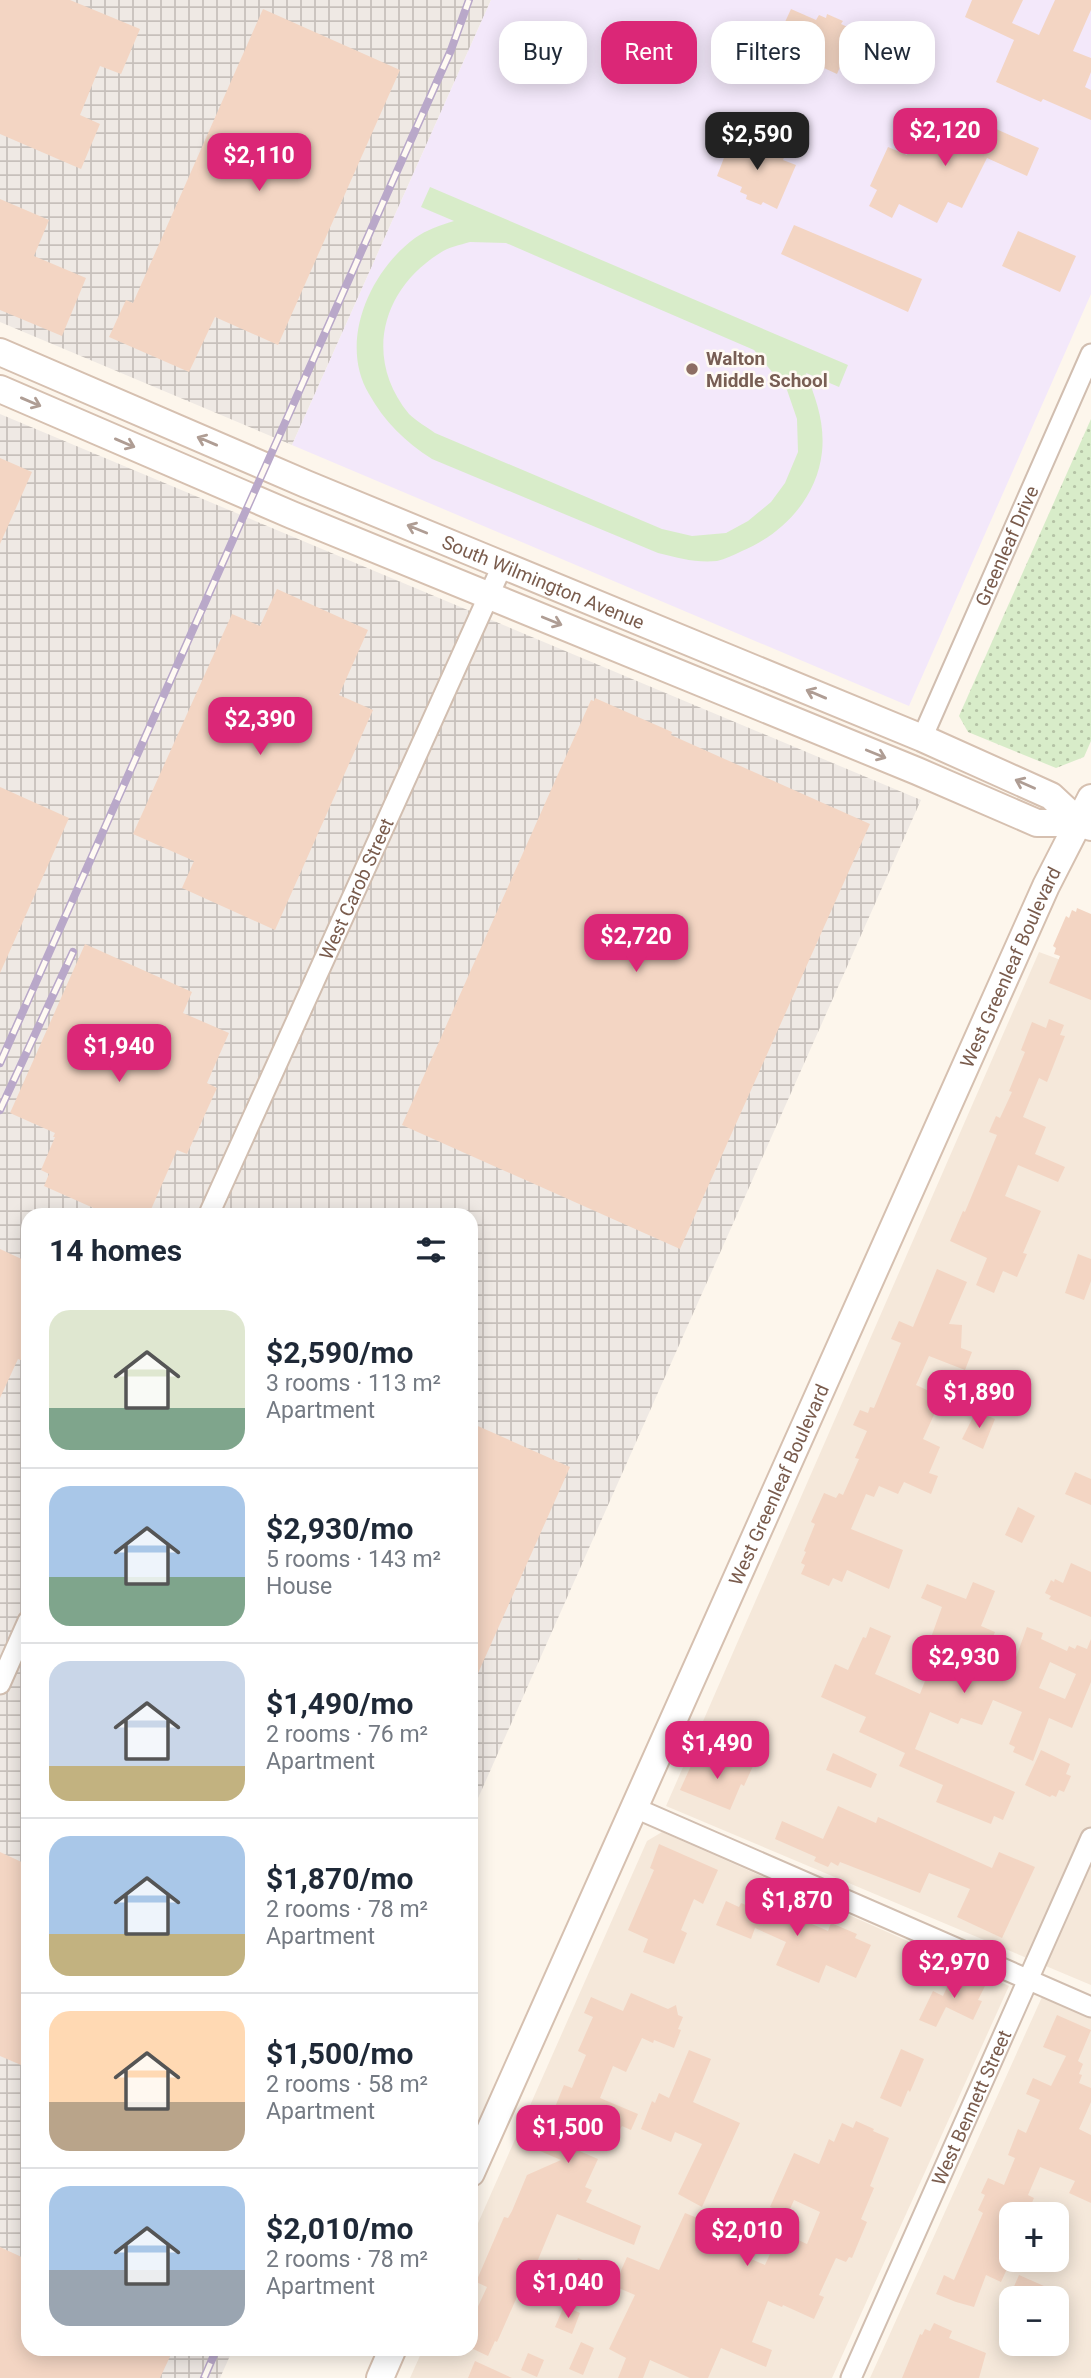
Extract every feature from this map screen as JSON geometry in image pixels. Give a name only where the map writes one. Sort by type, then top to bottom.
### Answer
[{"type":"main road","name":"South Wilmington Avenue","points":[[0,352],[306,484],[922,738],[1051,796],[1085,825]]},
{"type":"main road","name":"South Wilmington Avenue","points":[[0,389],[292,515],[917,771],[1037,823],[1085,825]]},
{"type":"main road","name":"West Greenleaf Boulevard","points":[[478,2157],[1046,886],[1085,825],[1091,798]]},
{"type":"main road","points":[[380,2378],[390,2356]]},
{"type":"street","name":"Greenleaf Drive","points":[[922,738],[1091,354]]},
{"type":"street","name":"West Carob Street","points":[[212,1208],[503,564]]},
{"type":"street","points":[[0,1684],[21,1637]]},
{"type":"street","points":[[634,1807],[1091,2007]]},
{"type":"street","name":"West Bennett Street","points":[[851,2378],[1091,1838]]},
{"type":"shaded area","points":[[0,0],[491,0],[292,445],[0,322]]},
{"type":"shaded area","name":"Walton Middle School","points":[[491,0],[1091,0],[1091,294],[909,706],[292,445]]},
{"type":"shaded area","points":[[0,414],[921,800],[478,1798],[478,1208],[21,1208],[21,2356],[230,2356],[220,2378],[0,2378]]},
{"type":"shaded area","points":[[1039,952],[1091,971],[1091,1985],[666,1806]]},
{"type":"shaded area","points":[[662,1832],[1009,1986],[832,2378],[410,2378],[420,2356],[478,2356],[478,2223],[647,1841]]},
{"type":"shaded area","points":[[1042,1997],[1091,2017],[1091,2378],[870,2378]]},
{"type":"green space","points":[[430,187],[848,365],[839,387],[806,373],[821,421],[823,441],[819,469],[796,512],[771,535],[733,555],[717,561],[687,560],[658,553],[432,459],[413,445],[388,422],[375,404],[360,374],[357,352],[363,309],[384,269],[415,238],[454,221],[421,207]],"holes":[[[470,242],[506,243],[754,350],[787,390],[797,419],[798,452],[785,483],[771,502],[748,521],[726,533],[692,536],[662,529],[435,433],[409,414],[395,392],[386,370],[383,348],[386,326],[404,285],[420,268],[454,246]]]},
{"type":"green space","points":[[1091,419],[1091,741],[1084,757],[1056,768],[968,732],[959,716]]},
{"type":"building","points":[[0,0],[70,0],[140,29],[121,74],[100,66],[80,115],[100,124],[81,169],[0,134]]},
{"type":"building","points":[[972,0],[1023,0],[1012,23],[1039,35],[1055,0],[1091,0],[1091,10],[1073,51],[1091,58],[1091,72],[1085,87],[1091,90],[1091,120],[996,82],[1014,40],[965,17]]},
{"type":"building","points":[[263,9],[400,70],[278,345],[215,317],[189,372],[109,337],[126,300],[133,303]]},
{"type":"building","points":[[791,9],[816,20],[819,15],[826,18],[827,14],[843,21],[839,21],[837,74],[825,68],[825,21],[785,21]]},
{"type":"building","points":[[960,113],[1039,148],[1027,176],[987,158],[962,208],[948,202],[937,223],[899,204],[892,218],[869,206],[877,190],[870,186],[888,147],[907,155],[916,135],[942,144],[945,138],[948,140]]},
{"type":"building","points":[[732,137],[768,153],[770,149],[785,155],[783,160],[796,165],[777,209],[763,202],[761,205],[746,199],[747,195],[740,192],[742,187],[717,176]]},
{"type":"building","points":[[0,199],[49,220],[34,256],[86,278],[62,336],[0,310]]},
{"type":"building","points":[[794,225],[922,279],[908,312],[781,254]]},
{"type":"building","points":[[1018,231],[1076,256],[1060,292],[1002,266]]},
{"type":"building","points":[[0,458],[32,472],[0,544]]},
{"type":"building","points":[[277,589],[368,630],[339,695],[373,710],[275,930],[182,888],[194,861],[133,834],[232,614],[260,626]]},
{"type":"building","points":[[595,698],[870,824],[680,1249],[402,1125],[591,700],[594,701]]},
{"type":"building","points":[[0,787],[69,818],[0,973]]},
{"type":"building","points":[[1077,908],[1091,914],[1091,1000],[1049,983],[1060,956],[1054,954],[1056,948],[1053,946],[1066,916],[1069,918],[1072,910],[1076,912]]},
{"type":"building","points":[[85,944],[192,992],[183,1013],[229,1033],[207,1083],[217,1088],[187,1154],[177,1150],[152,1208],[94,1208],[44,1186],[49,1174],[41,1170],[55,1133],[10,1113]]},
{"type":"building","points":[[1049,1019],[1064,1025],[1060,1035],[1065,1036],[1047,1082],[1039,1078],[1023,1117],[1046,1127],[1035,1154],[1065,1167],[1058,1182],[1018,1165],[1005,1196],[1041,1211],[1023,1253],[1027,1254],[1017,1277],[1003,1271],[994,1293],[976,1285],[987,1258],[950,1241],[997,1135],[989,1132],[996,1116],[1000,1118],[1012,1092],[1009,1091],[1025,1052],[1021,1050],[1032,1022],[1046,1028]]},
{"type":"building","points":[[0,1249],[21,1259],[21,1360],[18,1359],[0,1398]]},
{"type":"building","points":[[1078,1254],[1091,1259],[1091,1281],[1084,1300],[1065,1293]]},
{"type":"building","points":[[937,1269],[967,1282],[949,1324],[962,1325],[961,1348],[972,1352],[965,1370],[929,1356],[916,1385],[942,1397],[923,1439],[940,1447],[929,1473],[938,1476],[931,1494],[904,1482],[898,1494],[879,1486],[874,1497],[866,1494],[851,1529],[903,1550],[889,1589],[847,1570],[842,1582],[833,1578],[829,1586],[801,1574],[805,1565],[801,1563],[806,1552],[804,1551],[815,1524],[811,1522],[824,1493],[836,1498],[839,1493],[843,1495],[859,1459],[855,1458],[867,1431],[853,1425],[860,1410],[868,1413],[870,1407],[874,1408],[901,1343],[891,1339],[899,1321],[913,1327]]},
{"type":"building","points":[[976,1411],[995,1419],[983,1449],[962,1439]]},
{"type":"building","points":[[478,1426],[570,1467],[478,1673]]},
{"type":"building","points":[[1075,1472],[1091,1479],[1091,1505],[1065,1494]]},
{"type":"building","points":[[1018,1507],[1035,1516],[1022,1543],[1005,1535]]},
{"type":"building","points":[[1071,1563],[1091,1572],[1091,1617],[1049,1599],[1051,1596],[1045,1593],[1051,1580],[1063,1583]]},
{"type":"building","points":[[973,1582],[995,1591],[981,1626],[995,1632],[987,1651],[1014,1663],[1027,1627],[1043,1633],[1041,1639],[1067,1651],[1069,1646],[1075,1649],[1077,1645],[1087,1649],[1091,1639],[1091,1682],[1072,1728],[1049,1718],[1033,1761],[1013,1752],[1015,1747],[1009,1744],[1022,1712],[993,1700],[982,1725],[961,1718],[958,1724],[930,1712],[915,1749],[1015,1792],[1003,1820],[994,1816],[991,1824],[936,1802],[943,1785],[899,1766],[905,1753],[859,1732],[866,1717],[821,1697],[835,1664],[848,1670],[870,1627],[891,1636],[875,1674],[920,1694],[933,1660],[924,1657],[942,1607],[921,1598],[927,1584],[966,1599]],"holes":[[[1050,1662],[1076,1674],[1065,1699],[1039,1688]]]},
{"type":"building","points":[[1041,1750],[1070,1764],[1066,1774],[1071,1776],[1064,1792],[1059,1790],[1056,1797],[1050,1797],[1025,1785]]},
{"type":"building","points":[[833,1753],[877,1774],[871,1788],[826,1770]]},
{"type":"building","points":[[731,1756],[753,1766],[744,1786],[741,1784],[730,1810],[680,1790],[694,1759],[709,1766],[712,1758],[726,1765]]},
{"type":"building","points":[[838,1806],[876,1823],[878,1817],[992,1868],[999,1852],[1035,1867],[1002,1938],[957,1917],[970,1889],[929,1873],[920,1893],[840,1862],[838,1866],[831,1862],[828,1867],[814,1861],[816,1857],[775,1839],[782,1821],[823,1839]]},
{"type":"building","points":[[659,1844],[718,1870],[703,1904],[694,1899],[681,1930],[687,1933],[674,1964],[643,1952],[648,1939],[628,1930],[654,1870],[650,1868]]},
{"type":"building","points":[[0,1852],[21,1862],[21,2065],[0,2056]]},
{"type":"building","points":[[752,1891],[799,1910],[796,1917],[828,1931],[831,1923],[857,1934],[855,1938],[871,1945],[856,1978],[826,1965],[819,1983],[776,1965],[786,1942],[755,1928],[751,1939],[716,1925],[726,1901],[739,1907],[741,1903],[746,1905]]},
{"type":"building","points":[[954,1972],[985,1986],[978,2000],[982,2001],[973,2020],[946,2007],[936,2027],[919,2020],[933,1991],[943,1996]]},
{"type":"building","points":[[631,1993],[668,2009],[676,2005],[678,2015],[683,2017],[674,2048],[642,2038],[626,2072],[613,2066],[600,2098],[638,2114],[631,2130],[622,2126],[620,2129],[584,2113],[570,2147],[598,2159],[585,2187],[592,2190],[586,2202],[641,2226],[634,2245],[557,2214],[535,2267],[574,2283],[567,2299],[524,2281],[488,2356],[478,2351],[478,2306],[487,2287],[478,2283],[478,2277],[504,2217],[508,2218],[512,2211],[527,2175],[561,2160],[533,2148],[548,2116],[551,2117],[564,2085],[572,2088],[586,2055],[578,2051],[593,2017],[584,2013],[591,1997],[623,2011]]},
{"type":"building","points":[[1057,2015],[1091,2030],[1078,2061],[1083,2064],[1079,2083],[1091,2088],[1091,2102],[1079,2129],[1091,2135],[1091,2203],[1069,2193],[1075,2181],[1040,2167],[1028,2195],[1034,2198],[1032,2202],[999,2202],[999,2272],[1006,2272],[1001,2282],[986,2275],[974,2307],[956,2302],[936,2294],[944,2275],[954,2280],[983,2213],[978,2210],[985,2195],[981,2193],[988,2178],[1004,2185],[1015,2158],[1008,2155],[1018,2129],[1026,2133],[1040,2100],[1026,2094],[1033,2078],[1051,2086],[1066,2056],[1043,2047]]},
{"type":"building","points":[[901,2049],[924,2059],[901,2107],[880,2098]]},
{"type":"building","points":[[689,2050],[711,2059],[693,2102],[740,2123],[702,2207],[678,2194],[702,2144],[675,2132],[671,2142],[641,2129],[652,2101],[655,2103],[659,2093],[669,2098]]},
{"type":"building","points":[[856,2121],[889,2138],[870,2186],[874,2188],[861,2219],[867,2222],[852,2258],[849,2257],[846,2262],[836,2258],[819,2295],[824,2297],[814,2319],[768,2301],[752,2342],[772,2350],[766,2367],[721,2348],[708,2378],[690,2378],[650,2360],[643,2378],[618,2378],[626,2358],[609,2349],[635,2295],[614,2286],[627,2257],[659,2270],[685,2213],[742,2236],[745,2239],[739,2254],[765,2265],[780,2232],[807,2244],[820,2212],[794,2200],[788,2214],[770,2207],[794,2153],[819,2164],[829,2139],[834,2142],[842,2123],[853,2128]]},
{"type":"building","points":[[0,2247],[21,2257],[21,2356],[170,2356],[160,2378],[0,2378]]},
{"type":"building","points":[[578,2258],[599,2267],[591,2285],[570,2276]]},
{"type":"building","points":[[1019,2275],[1044,2286],[1014,2286]]},
{"type":"building","points":[[564,2306],[580,2313],[572,2334],[555,2327]]},
{"type":"building","points":[[934,2323],[952,2331],[949,2338],[986,2353],[979,2378],[902,2378],[920,2334],[922,2335],[925,2329],[930,2331]]},
{"type":"building","points":[[581,2342],[594,2348],[583,2375],[569,2369]]},
{"type":"building","points":[[528,2353],[544,2360],[537,2377],[521,2370]]},
{"type":"building","points":[[475,2361],[512,2378],[468,2378]]},
{"type":"railway","points":[[0,1063],[451,50],[469,0]]},
{"type":"railway","points":[[0,1110],[73,952]]},
{"type":"railway","points":[[204,2378],[214,2356]]},
{"type":"place","name":"Walton Middle School","points":[[692,369]]}]
